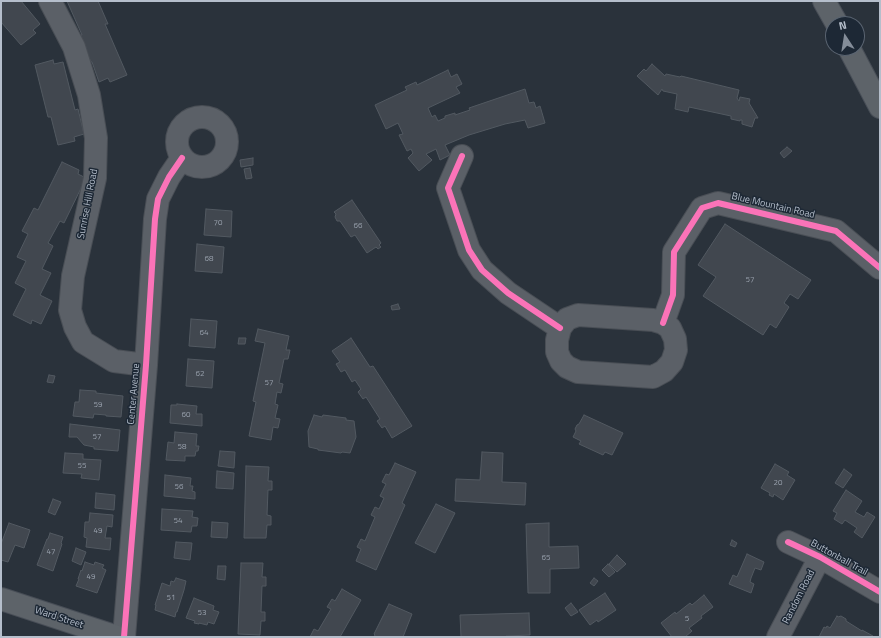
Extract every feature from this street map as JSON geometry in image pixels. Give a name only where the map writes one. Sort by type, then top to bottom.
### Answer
[{"type":"main road","points":[[824,1],[832,16]]},
{"type":"main road","points":[[853,56],[880,107]]},
{"type":"main road","name":"Ward Street","points":[[1,599],[117,637]]},
{"type":"street","name":"Sunrise Hill Road","points":[[50,1],[74,47],[89,95],[96,138],[95,178],[74,276],[70,310],[75,327],[83,342],[114,361],[146,365]]},
{"type":"street","points":[[462,156],[448,188],[469,250],[482,270],[508,293],[560,328]]},
{"type":"street","name":"Center Avenue","points":[[124,637],[146,365],[155,219],[158,199],[182,158]]},
{"type":"street","name":"Blue Mountain Road","points":[[663,323],[672,295],[674,252],[702,208],[718,203],[836,231],[880,268]]},
{"type":"street","points":[[578,315],[653,320],[663,323],[670,328],[675,338],[676,350],[672,362],[664,371],[653,376],[578,372],[567,368],[561,361],[557,352],[557,340],[560,328],[567,319],[578,315]]},
{"type":"street","name":"Buttonball Trail","points":[[788,542],[820,557],[880,592]]},
{"type":"street","name":"Random Road","points":[[778,637],[820,557]]},
{"type":"building","points":[[1,1],[21,1],[40,24],[33,30],[36,33],[21,45],[1,22]]},
{"type":"building","points":[[67,1],[98,1],[108,24],[105,24],[127,75],[110,82],[108,78],[99,82],[92,62],[79,36],[82,35]]},
{"type":"building","points":[[53,60],[54,64],[63,62],[75,110],[78,109],[84,134],[74,137],[75,141],[58,145],[51,117],[48,117],[35,65]]},
{"type":"building","points":[[652,64],[665,76],[666,74],[681,76],[739,90],[737,98],[739,101],[740,97],[750,99],[749,103],[758,118],[755,118],[752,127],[742,124],[742,120],[731,119],[731,116],[689,107],[688,112],[675,109],[677,94],[663,91],[662,89],[658,95],[637,76],[644,69],[646,71]]},
{"type":"building","points":[[448,70],[451,77],[457,74],[462,84],[456,87],[460,93],[428,108],[432,117],[435,115],[438,121],[445,118],[445,116],[455,113],[455,115],[470,110],[469,108],[525,89],[529,103],[534,102],[536,108],[540,106],[545,123],[528,128],[525,120],[505,124],[469,135],[445,145],[450,155],[440,160],[436,149],[426,154],[432,160],[419,171],[408,158],[413,153],[411,149],[407,151],[399,135],[403,134],[398,123],[386,129],[375,105],[407,90],[405,87],[416,82],[417,85]]},
{"type":"building","points":[[787,147],[792,151],[784,158],[780,153]]},
{"type":"building","points":[[253,158],[253,165],[241,167],[240,160]]},
{"type":"building","points":[[62,162],[79,170],[78,174],[86,178],[64,223],[60,221],[48,243],[53,246],[42,269],[51,273],[40,295],[52,301],[41,324],[32,320],[31,324],[13,315],[26,289],[15,283],[26,261],[17,257],[28,234],[22,231],[34,208],[38,210]]},
{"type":"building","points":[[250,168],[252,178],[246,179],[244,169]]},
{"type":"building","points":[[352,200],[381,243],[379,245],[381,247],[378,249],[376,247],[367,253],[355,235],[351,237],[340,221],[337,221],[335,217],[336,214],[334,212]]},
{"type":"building","points":[[206,209],[232,211],[231,237],[204,235]]},
{"type":"building","points":[[725,224],[811,280],[798,299],[790,294],[784,303],[789,307],[776,328],[770,324],[763,335],[703,296],[716,277],[698,265]]},
{"type":"building","points":[[197,244],[224,247],[222,273],[195,271]]},
{"type":"building","points":[[398,304],[400,309],[392,310],[391,306]]},
{"type":"building","points":[[191,319],[217,321],[215,348],[189,346]]},
{"type":"building","points":[[258,329],[289,336],[286,350],[290,350],[288,359],[284,359],[279,383],[283,384],[281,393],[277,392],[275,404],[278,405],[275,418],[280,419],[278,428],[273,427],[271,440],[249,436],[256,402],[253,401],[265,343],[255,341]]},
{"type":"building","points":[[239,338],[246,338],[245,344],[238,344]]},
{"type":"building","points":[[351,338],[370,367],[373,366],[412,426],[392,438],[385,426],[382,428],[377,421],[380,419],[366,397],[363,399],[358,392],[361,389],[355,380],[352,382],[345,370],[341,372],[336,364],[340,362],[332,351]]},
{"type":"building","points":[[188,359],[214,361],[212,388],[186,386]]},
{"type":"building","points":[[49,375],[55,376],[53,383],[47,382]]},
{"type":"building","points":[[80,390],[96,391],[96,393],[123,396],[121,417],[94,414],[93,418],[73,416],[75,402],[79,402]]},
{"type":"building","points":[[177,404],[197,406],[196,414],[202,414],[202,426],[170,423],[171,405]]},
{"type":"building","points":[[314,415],[322,417],[323,415],[346,418],[346,420],[354,421],[356,437],[350,453],[318,450],[309,447],[308,431]]},
{"type":"building","points":[[584,415],[623,433],[612,455],[605,452],[603,455],[579,444],[581,441],[573,437],[577,425]]},
{"type":"building","points":[[70,424],[120,430],[118,451],[94,449],[94,447],[84,445],[77,437],[69,437]]},
{"type":"building","points":[[175,432],[197,434],[196,446],[199,446],[195,456],[185,456],[185,461],[166,460],[168,442],[174,443]]},
{"type":"building","points":[[220,451],[235,452],[234,468],[218,466]]},
{"type":"building","points":[[482,452],[503,453],[502,482],[526,483],[525,505],[455,501],[456,479],[480,480]]},
{"type":"building","points":[[65,453],[83,454],[83,459],[101,460],[99,480],[81,478],[82,474],[63,473]]},
{"type":"building","points":[[395,463],[416,472],[402,503],[405,505],[376,570],[356,561],[361,549],[357,547],[361,539],[365,541],[375,517],[371,515],[375,507],[379,509],[384,498],[380,496],[386,484],[382,482],[386,474],[389,475]]},
{"type":"building","points":[[775,464],[789,472],[787,475],[795,480],[783,500],[774,494],[773,497],[769,495],[770,493],[761,488]]},
{"type":"building","points":[[246,466],[269,467],[268,481],[272,481],[272,490],[268,490],[267,515],[271,516],[271,525],[267,525],[266,538],[244,538]]},
{"type":"building","points":[[844,469],[852,475],[843,488],[835,483]]},
{"type":"building","points":[[217,471],[234,473],[233,489],[216,488]]},
{"type":"building","points":[[165,475],[191,478],[190,486],[193,486],[192,491],[195,492],[195,499],[164,496]]},
{"type":"building","points":[[846,490],[862,501],[855,512],[864,517],[867,512],[875,517],[862,538],[854,532],[857,528],[845,520],[842,524],[834,519],[837,513],[833,511]]},
{"type":"building","points":[[96,493],[115,495],[114,510],[95,508]]},
{"type":"building","points":[[53,499],[61,502],[55,515],[48,512]]},
{"type":"building","points":[[436,504],[455,513],[435,553],[415,543]]},
{"type":"building","points":[[162,509],[193,511],[192,517],[198,518],[197,526],[192,526],[191,532],[161,530]]},
{"type":"building","points":[[90,513],[113,515],[112,527],[107,526],[105,538],[111,538],[110,550],[86,547],[87,538],[84,537],[85,522],[89,522]]},
{"type":"building","points":[[212,522],[228,523],[227,538],[211,537]]},
{"type":"building","points":[[9,523],[30,530],[24,548],[15,545],[8,562],[1,560],[1,544]]},
{"type":"building","points":[[549,523],[549,547],[578,546],[579,568],[550,569],[550,593],[528,593],[526,524]]},
{"type":"building","points":[[50,533],[63,537],[53,571],[37,565]]},
{"type":"building","points":[[732,540],[737,543],[735,547],[730,545]]},
{"type":"building","points":[[176,542],[192,543],[190,560],[174,558]]},
{"type":"building","points":[[76,548],[86,552],[81,565],[72,561]]},
{"type":"building","points":[[747,554],[764,562],[761,570],[755,568],[750,582],[754,584],[751,593],[729,584],[733,575],[737,577]]},
{"type":"building","points":[[617,555],[626,564],[617,572],[609,564]]},
{"type":"building","points":[[85,562],[94,565],[95,562],[104,565],[102,568],[106,570],[97,593],[76,586]]},
{"type":"building","points":[[241,563],[263,563],[262,577],[266,577],[266,586],[262,586],[261,612],[265,612],[265,621],[261,621],[260,635],[238,634]]},
{"type":"building","points":[[608,564],[615,572],[609,577],[602,570]]},
{"type":"building","points":[[218,566],[226,566],[225,580],[217,579]]},
{"type":"building","points":[[176,578],[186,581],[175,617],[155,610],[155,605],[162,583],[170,586],[171,581],[174,582]]},
{"type":"building","points":[[594,578],[598,581],[594,586],[590,583]]},
{"type":"building","points":[[342,589],[361,600],[340,637],[310,637],[314,629],[318,631],[331,609],[327,607],[332,599],[335,601]]},
{"type":"building","points":[[605,593],[616,610],[598,622],[597,620],[590,625],[579,610]]},
{"type":"building","points":[[704,595],[713,607],[689,628],[692,631],[685,637],[672,637],[661,623],[690,603],[692,605]]},
{"type":"building","points":[[194,598],[214,606],[213,610],[219,612],[214,624],[208,622],[207,625],[194,623],[195,621],[186,618]]},
{"type":"building","points":[[571,603],[578,612],[571,616],[565,608]]},
{"type":"building","points":[[389,604],[412,614],[403,637],[374,637],[374,634]]},
{"type":"building","points":[[529,613],[530,635],[506,637],[461,637],[460,615]]},
{"type":"building","points":[[837,616],[841,616],[862,631],[873,636],[819,637],[824,627],[826,628],[827,626],[830,628]]},
{"type":"cycle path","points":[[462,156],[448,188],[469,250],[482,270],[508,293],[560,328]]},
{"type":"cycle path","points":[[124,637],[146,365],[155,219],[158,199],[169,177],[182,158]]},
{"type":"cycle path","points":[[663,323],[673,295],[674,252],[702,208],[718,203],[836,231],[880,268]]},
{"type":"cycle path","points":[[788,542],[820,557],[880,592]]}]
